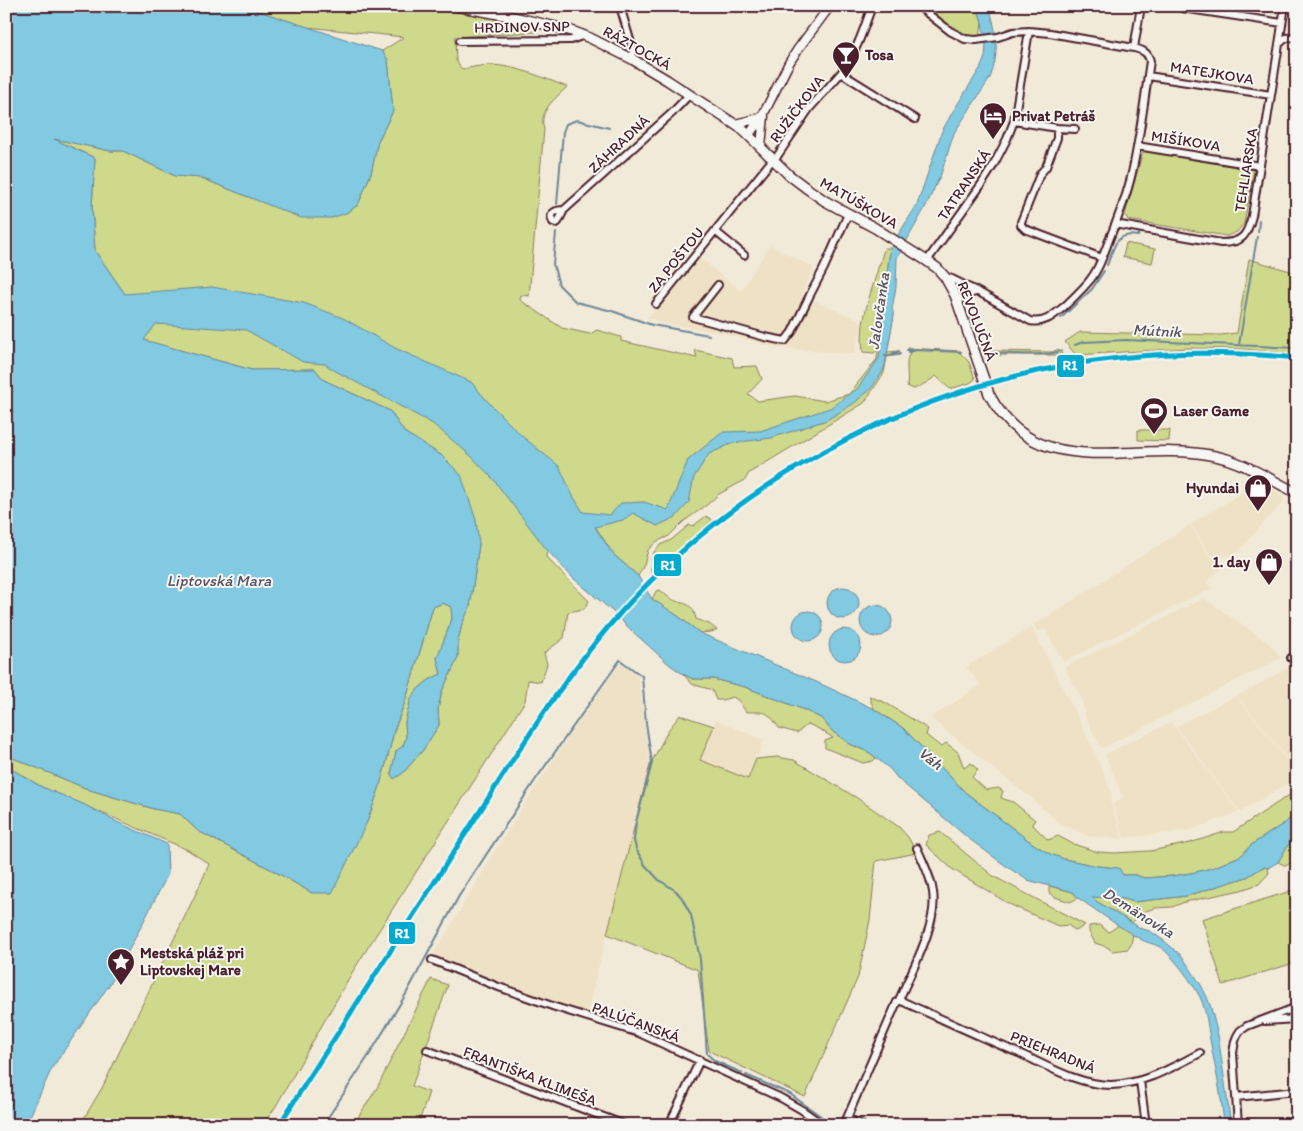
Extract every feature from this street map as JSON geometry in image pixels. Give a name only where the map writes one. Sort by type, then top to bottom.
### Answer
[{"type":"main road","name":"RÁZTOCKÁ","points":[[456,6],[548,24],[582,34],[632,59],[736,124]]},
{"type":"main road","name":"MATÚŠKOVA","points":[[736,124],[804,187],[907,248],[937,268],[945,277]]},
{"type":"main road","name":"REVOLUČNÁ","points":[[945,277],[955,295],[989,394],[995,406],[1016,429],[1043,445],[1073,453],[1188,452],[1224,458],[1297,493]]},
{"type":"street","points":[[620,6],[633,50],[632,59]]},
{"type":"street","points":[[749,135],[762,116],[789,63],[830,6]]},
{"type":"street","name":"RUŽIČKOVA","points":[[773,160],[809,109],[851,60],[872,6]]},
{"type":"street","points":[[918,6],[957,36],[969,39],[998,37],[1029,31],[1140,49],[1148,54],[1150,61],[1148,76],[1137,146],[1128,187],[1102,258],[1025,230],[1021,225],[1040,174],[1046,167],[1057,138],[1057,128]]},
{"type":"street","points":[[1134,48],[1141,6]]},
{"type":"street","name":"TEHLIARSKA","points":[[1115,224],[1221,243],[1236,241],[1248,231],[1252,216],[1285,6]]},
{"type":"street","points":[[1182,8],[1282,23]]},
{"type":"street","name":"TATRANSKÁ","points":[[927,261],[1000,155],[1014,121],[1029,31]]},
{"type":"street","name":"HRDINOV SNP","points":[[460,41],[571,40],[582,34]]},
{"type":"street","points":[[1279,44],[1286,38],[1297,37]]},
{"type":"street","name":"RUŽIČKOVA","points":[[841,73],[915,119]]},
{"type":"street","name":"MATEJKOVA","points":[[1148,76],[1271,95]]},
{"type":"street","name":"ZÁHRADNÁ","points":[[564,210],[689,96]]},
{"type":"street","points":[[736,124],[762,116]]},
{"type":"street","points":[[761,146],[762,116]]},
{"type":"street","points":[[1014,121],[1075,129]]},
{"type":"street","name":"MIŠÍKOVA","points":[[1137,146],[1260,166]]},
{"type":"street","name":"ZA POŠTOU","points":[[656,304],[773,160]]},
{"type":"street","points":[[718,285],[693,317],[785,341],[794,328],[824,268],[848,214]]},
{"type":"street","name":"ZA POŠTOU","points":[[715,231],[744,255]]},
{"type":"street","name":"MATÚŠKOVA","points":[[945,277],[978,292],[1030,321],[1038,322],[1053,316],[1084,288],[1092,279],[1102,258]]},
{"type":"street","points":[[959,307],[960,300],[964,295],[978,292]]},
{"type":"street","points":[[842,1125],[847,1118],[924,943],[933,911],[934,897],[931,883],[917,848]]},
{"type":"street","name":"PALÚČANSKÁ","points":[[432,960],[555,1007],[640,1033],[781,1098],[823,1125]]},
{"type":"street","name":"PRIEHRADNÁ","points":[[899,1000],[1076,1078],[1101,1084],[1109,1085],[1140,1081],[1200,1053]]},
{"type":"street","points":[[1238,1125],[1233,1053],[1235,1041],[1240,1031],[1256,1022],[1297,1008]]},
{"type":"street","points":[[1256,1022],[1297,1019]]},
{"type":"street","name":"FRANTIŠKA KLIMEŠA","points":[[426,1050],[625,1125]]},
{"type":"street","points":[[670,1125],[700,1060]]},
{"type":"street","points":[[1140,1081],[1146,1125]]},
{"type":"street","points":[[1236,1097],[1297,1091]]},
{"type":"street","points":[[847,1118],[862,1125]]},
{"type":"shaded area","points":[[770,245],[814,268],[802,295],[863,322],[854,354],[777,348],[721,333],[661,323],[648,318],[699,257],[741,291]]},
{"type":"shaded area","points":[[1259,482],[1284,496],[1283,502],[1234,556],[1210,555],[1191,524]]},
{"type":"shaded area","points":[[1190,525],[1209,556],[1227,564],[1206,582],[1212,588],[1063,662],[1045,629],[1037,632],[1034,625]]},
{"type":"shaded area","points":[[1204,598],[1270,644],[1281,658],[1103,748],[1100,747],[1085,716],[1081,697],[1064,667]]},
{"type":"shaded area","points":[[1032,627],[1094,750],[1112,794],[1111,803],[1123,839],[1090,837],[1059,823],[1032,799],[930,718],[981,685],[966,667]]},
{"type":"shaded area","points":[[620,663],[639,677],[650,765],[587,1013],[554,1004],[499,984],[433,956],[501,841],[564,743]]},
{"type":"shaded area","points":[[1297,663],[1297,771],[1237,696]]},
{"type":"shaded area","points":[[1236,696],[1297,772],[1297,778],[1240,812],[1176,726]]},
{"type":"shaded area","points":[[716,720],[764,740],[759,755],[755,755],[756,759],[748,779],[700,760]]},
{"type":"shaded area","points":[[1171,722],[1239,812],[1191,830],[1124,838],[1113,803],[1123,798],[1105,754]]},
{"type":"green space","points":[[243,6],[420,6],[538,26],[537,32],[455,37],[456,60],[462,69],[487,65],[509,67],[567,87],[545,111],[543,117],[544,129],[529,296],[521,295],[520,300],[562,328],[590,334],[597,330],[621,337],[621,341],[697,358],[695,350],[732,358],[734,367],[757,366],[762,379],[748,394],[758,401],[795,396],[825,401],[849,394],[877,359],[878,350],[874,353],[863,352],[864,319],[885,248],[892,248],[888,264],[887,298],[882,314],[894,315],[887,352],[899,351],[900,355],[887,357],[884,373],[864,403],[749,473],[745,480],[719,494],[683,522],[669,536],[656,542],[648,550],[644,565],[638,576],[613,554],[595,526],[574,540],[547,550],[546,557],[589,601],[584,609],[568,612],[564,638],[544,653],[547,664],[541,682],[528,680],[525,701],[353,971],[276,1106],[263,1125],[80,1125],[102,1088],[209,864],[188,850],[42,787],[6,766],[6,755],[90,790],[154,809],[180,814],[198,831],[312,893],[367,822],[379,789],[394,731],[406,699],[433,607],[443,603],[451,607],[452,619],[437,658],[441,674],[419,688],[411,698],[405,722],[406,737],[403,746],[396,752],[391,774],[394,778],[403,773],[423,750],[439,725],[438,709],[442,691],[458,658],[458,641],[462,624],[470,606],[479,544],[441,455],[404,432],[390,411],[324,380],[315,369],[252,370],[143,340],[125,294],[95,251],[92,207],[95,158],[51,138],[111,151],[123,151],[175,176],[201,178],[249,197],[346,213],[358,205],[371,173],[378,141],[393,111],[388,60],[382,51],[404,37],[307,27]]},
{"type":"green space","points":[[925,6],[977,6],[982,22],[980,36],[972,36],[957,31],[943,22]]},
{"type":"green space","points":[[1143,151],[1254,170],[1244,223],[1237,232],[1227,236],[1128,220],[1125,215]]},
{"type":"green space","points":[[1126,243],[1155,249],[1152,263],[1123,257]]},
{"type":"green space","points":[[1249,259],[1297,273],[1297,354],[1244,349],[1188,348],[1076,355],[1065,342],[1080,332],[1221,335],[1237,333]]},
{"type":"green space","points":[[908,348],[961,351],[960,353],[969,362],[975,379],[970,383],[950,389],[936,376],[914,389],[907,386],[907,360],[910,353]]},
{"type":"green space","points":[[1059,349],[1062,354],[1059,355],[990,355],[988,353],[991,351],[1052,352]]},
{"type":"green space","name":"Laser Game","points":[[1138,430],[1170,430],[1169,441],[1138,440]]},
{"type":"green space","points":[[706,516],[712,520],[662,565],[651,572],[651,560],[654,552],[660,545],[671,540],[689,525],[693,526]]},
{"type":"green space","points":[[660,590],[674,600],[692,608],[696,619],[709,624],[717,630],[700,633],[652,599],[656,591]]},
{"type":"green space","points":[[683,674],[693,679],[713,679],[745,687],[802,709],[821,718],[832,731],[850,744],[870,753],[876,758],[873,761],[863,763],[825,748],[825,741],[833,738],[808,724],[797,733],[779,728],[766,713],[746,712],[739,701],[733,697],[716,700],[712,690],[692,684]]},
{"type":"green space","points":[[869,696],[886,703],[928,729],[926,735],[941,747],[946,743],[958,752],[964,768],[971,763],[978,770],[972,777],[986,790],[998,788],[1003,791],[1001,798],[1013,802],[1035,820],[1032,824],[1048,840],[1058,836],[1073,844],[1098,852],[1150,851],[1190,843],[1224,832],[1233,832],[1297,790],[1297,805],[1293,815],[1285,823],[1251,845],[1242,855],[1215,867],[1173,876],[1144,878],[1136,875],[1123,875],[1118,868],[1064,859],[1047,853],[1032,843],[966,793],[903,728],[874,709]]},
{"type":"green space","points":[[680,715],[714,726],[700,760],[748,779],[756,759],[777,757],[794,760],[857,798],[899,827],[908,837],[917,853],[876,861],[870,920],[858,977],[805,1097],[709,1051],[698,970],[607,934],[650,765],[669,729]]},
{"type":"green space","points":[[940,832],[993,876],[1085,925],[1076,931],[1068,925],[1058,926],[1009,904],[952,869],[926,845],[929,835]]},
{"type":"green space","points":[[1297,838],[1297,858],[1286,866],[1278,862],[1290,842]]},
{"type":"green space","points":[[1263,867],[1268,868],[1269,873],[1259,884],[1241,890],[1185,902],[1172,907],[1155,908],[1143,912],[1132,923],[1096,901],[1092,896],[1124,899],[1134,902],[1187,896],[1247,877]]},
{"type":"green space","points":[[1049,886],[1073,892],[1078,898],[1070,902],[1055,897],[1049,893]]},
{"type":"green space","points":[[1297,889],[1297,962],[1223,985],[1202,919]]},
{"type":"green space","points":[[1099,925],[1109,932],[1119,925],[1133,934],[1131,945],[1128,949],[1112,951],[1095,943],[1089,932],[1089,926]]},
{"type":"green space","points":[[431,979],[448,985],[412,1086],[429,1092],[418,1125],[353,1125],[377,1088]]},
{"type":"water","name":"Liptovská Mara","points":[[6,6],[243,6],[382,51],[388,60],[393,111],[378,141],[371,173],[358,205],[346,213],[332,218],[301,218],[201,178],[175,176],[123,151],[111,151],[54,139],[95,158],[92,207],[95,251],[125,294],[212,287],[304,303],[343,318],[395,348],[471,382],[523,437],[559,466],[583,512],[610,515],[621,503],[644,502],[668,510],[688,460],[723,432],[760,431],[830,408],[857,389],[879,358],[882,339],[881,314],[885,309],[887,273],[893,243],[917,205],[942,131],[981,67],[985,57],[986,46],[977,6],[989,6],[996,43],[995,62],[989,80],[954,133],[941,174],[926,206],[897,258],[896,287],[892,309],[894,315],[885,365],[882,373],[870,390],[853,404],[827,420],[771,438],[733,443],[709,454],[694,477],[689,502],[676,517],[657,526],[633,513],[623,520],[595,527],[613,554],[638,576],[652,599],[700,633],[821,684],[874,709],[903,728],[966,793],[1048,853],[1064,859],[1097,866],[1119,868],[1123,875],[1136,875],[1144,878],[1196,872],[1215,867],[1242,855],[1251,845],[1285,823],[1293,815],[1297,805],[1297,838],[1290,842],[1278,862],[1268,868],[1263,867],[1247,877],[1187,896],[1134,902],[1124,899],[1092,897],[1163,940],[1182,956],[1201,985],[1211,1008],[1218,1035],[1231,1125],[1224,1125],[1219,1085],[1207,1021],[1200,997],[1183,971],[1163,949],[1142,940],[1126,930],[1078,898],[1073,892],[1027,880],[1006,866],[968,838],[870,753],[850,744],[832,731],[821,718],[745,687],[713,679],[693,679],[683,674],[670,665],[611,610],[573,578],[547,550],[493,479],[471,456],[433,424],[325,364],[303,362],[246,330],[156,324],[144,340],[252,370],[315,369],[324,380],[390,411],[404,432],[441,455],[461,475],[476,520],[479,544],[470,607],[462,624],[458,641],[458,658],[442,691],[438,709],[439,725],[423,750],[403,773],[394,779],[391,774],[396,751],[403,746],[406,737],[405,722],[411,698],[429,680],[441,674],[437,658],[452,619],[451,607],[443,603],[433,607],[406,699],[394,731],[379,789],[367,822],[332,893],[312,893],[198,831],[180,814],[154,809],[90,790],[6,755]]},
{"type":"water","points":[[843,587],[855,591],[859,603],[855,615],[843,619],[831,615],[827,603],[831,591]]},
{"type":"water","points":[[876,605],[882,606],[887,610],[891,615],[891,627],[887,632],[882,636],[876,637],[870,636],[865,632],[861,627],[860,621],[861,615],[865,610],[870,606]]},
{"type":"water","points":[[808,611],[819,615],[823,626],[819,637],[808,641],[797,637],[793,626],[797,615]]},
{"type":"water","points":[[845,629],[857,633],[861,645],[857,657],[845,661],[833,657],[829,645],[833,633]]},
{"type":"water","points":[[6,766],[42,787],[83,804],[117,822],[167,844],[168,874],[116,975],[52,1068],[26,1125],[6,1125]]},
{"type":"waterway","points":[[557,204],[563,132],[566,124],[577,120],[609,128]]},
{"type":"waterway","name":"Mútnik","points":[[1258,232],[1259,220]]},
{"type":"waterway","points":[[556,233],[553,264],[559,285],[576,302],[612,311],[652,325],[709,335]]},
{"type":"waterway","points":[[1107,265],[1116,242],[1120,238],[1130,235],[1138,236],[1139,234]]},
{"type":"waterway","name":"Mútnik","points":[[1239,345],[1257,237]]},
{"type":"waterway","points":[[1061,318],[1092,289],[1104,271]]},
{"type":"waterway","name":"Mútnik","points":[[1075,345],[1083,342],[1126,340],[1297,348]]},
{"type":"waterway","name":"Mútnik","points":[[907,350],[914,350]]},
{"type":"waterway","name":"Mútnik","points":[[908,352],[917,350],[961,352]]},
{"type":"waterway","name":"Mútnik","points":[[892,354],[899,351]]},
{"type":"waterway","name":"Mútnik","points":[[988,353],[1036,354],[1061,351]]},
{"type":"waterway","name":"Mútnik","points":[[885,356],[900,354]]},
{"type":"waterway","points":[[323,1125],[406,994],[459,896],[536,779],[620,660],[642,676],[652,763],[636,822],[634,840],[636,849],[645,865],[659,880],[676,891],[682,898],[691,915],[700,959],[707,1054],[715,1061],[742,1073]]},
{"type":"waterway","points":[[746,1075],[790,1094],[833,1125]]},
{"type":"transit line","name":"R1","points":[[279,1125],[558,692],[622,611],[672,560],[727,515],[785,474],[847,439],[912,410],[979,386],[1049,369],[1119,358],[1163,354],[1252,354],[1297,358]]},
{"type":"place","name":"Tosa","points":[[846,79]]},
{"type":"place","name":"Privat Petráš","points":[[993,140]]},
{"type":"place","name":"Laser Game","points":[[1154,435]]},
{"type":"place","name":"Hyundai","points":[[1258,512]]},
{"type":"place","name":"1. day","points":[[1269,586]]},
{"type":"place","name":"Mestská pláž pri Liptovskej Mare","points":[[121,986]]},
{"type":"water label","name":"Jalovčanka","points":[[878,311]]},
{"type":"water label","name":"Váh","points":[[931,758]]},
{"type":"water label","name":"Demänovka","points":[[1139,912]]}]
